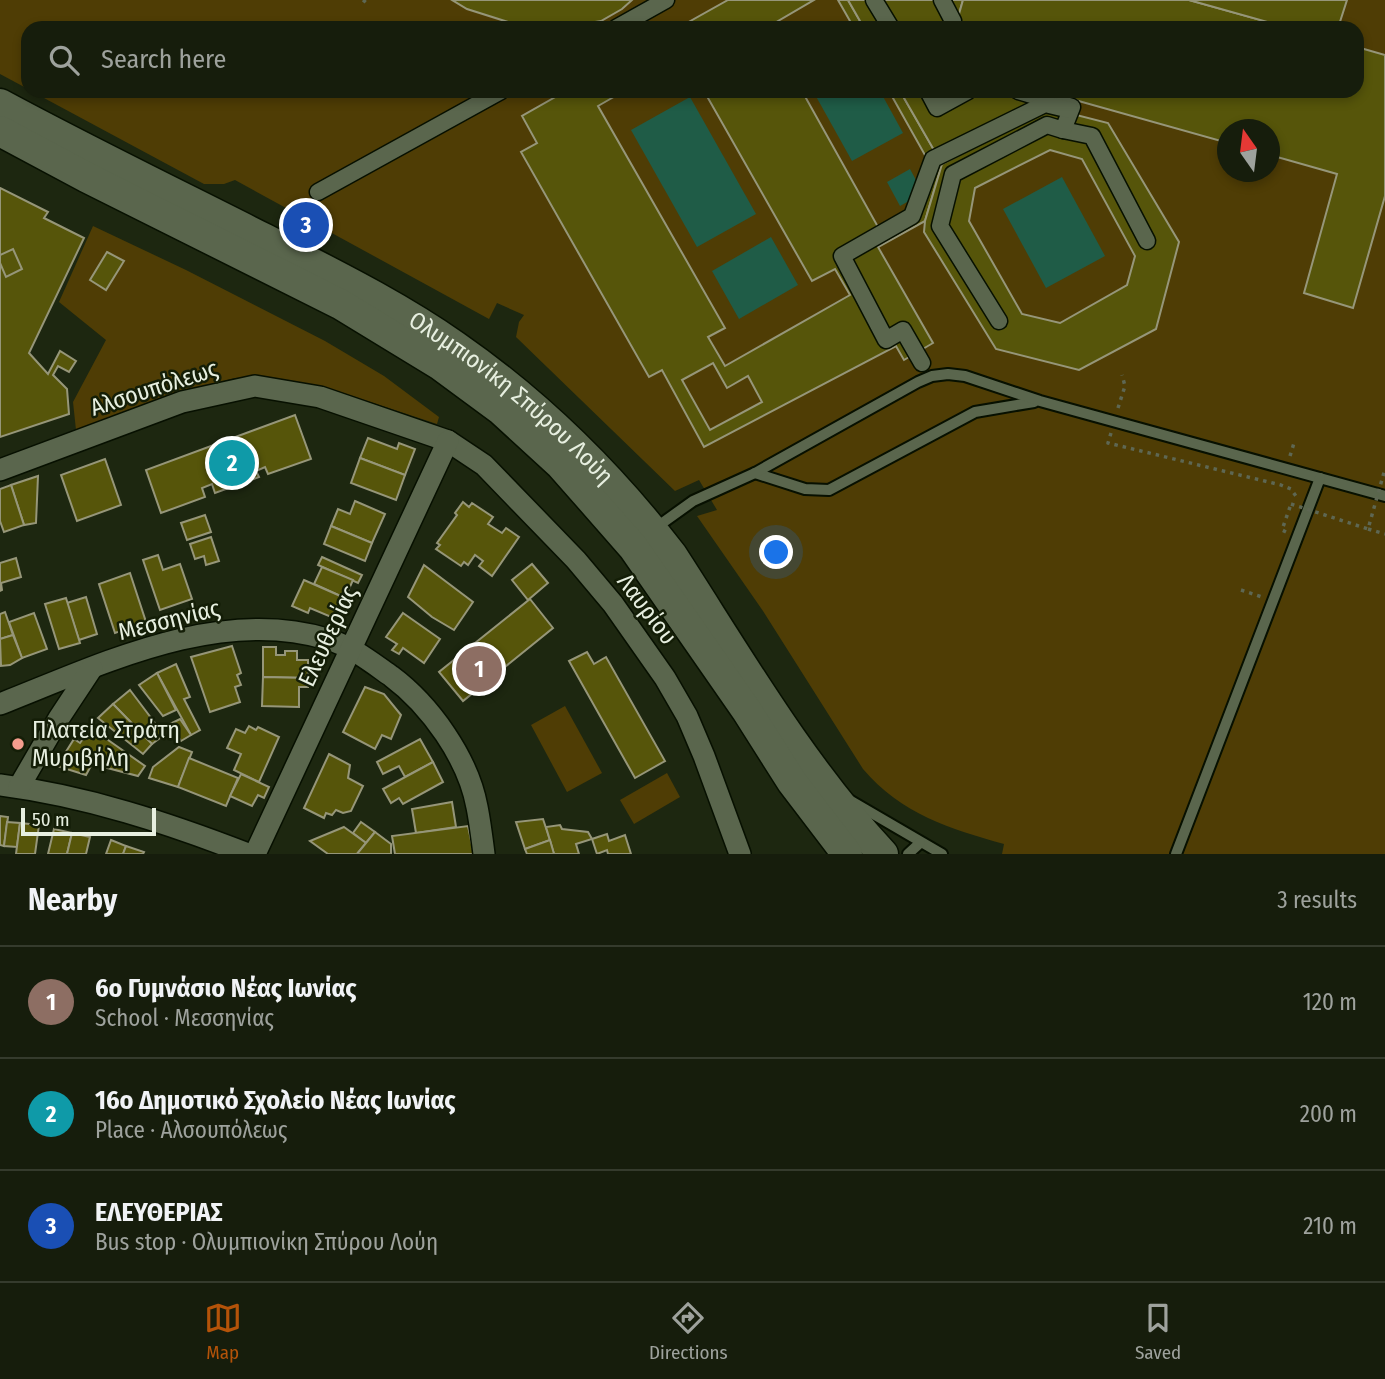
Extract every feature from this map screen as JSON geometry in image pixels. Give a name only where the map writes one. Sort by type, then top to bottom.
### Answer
[{"type":"main road","name":"Ολυμπιονίκη Σπύρου Λούη","points":[[0,104],[93,154],[313,263],[452,344],[547,419],[643,539],[792,782],[848,854]]},
{"type":"main road","name":"Ολυμπιονίκη Σπύρου Λούη","points":[[0,131],[340,304],[474,388],[531,436],[587,494],[643,539],[672,555],[817,773],[883,854]]},
{"type":"street","points":[[628,21],[666,0]]},
{"type":"street","points":[[874,0],[887,21]]},
{"type":"street","points":[[942,0],[954,21]]},
{"type":"street","points":[[318,192],[488,98]]},
{"type":"street","points":[[932,98],[937,108],[955,98]]},
{"type":"street","points":[[1042,98],[1072,107],[1063,130]]},
{"type":"street","points":[[922,363],[904,330],[886,340],[842,256],[912,216],[933,159],[1045,104],[1070,110]]},
{"type":"street","points":[[999,321],[940,226],[953,174],[1046,125],[1092,136],[1147,241]]},
{"type":"street","name":"Αλσουπόλεως","points":[[0,470],[182,402],[255,386],[320,397],[448,441]]},
{"type":"street","name":"Ελευθερίας","points":[[255,854],[448,441]]},
{"type":"street","name":"Λαυρίου","points":[[448,441],[484,465],[549,531],[613,604],[665,677],[687,716],[704,756],[740,854]]},
{"type":"street","name":"Μεσσηνίας","points":[[0,704],[171,641],[233,630],[295,631],[329,639],[351,649],[399,682],[437,721],[468,778],[477,804],[484,854]]},
{"type":"street","points":[[92,668],[60,718],[10,786],[112,808],[184,829],[248,854]]},
{"type":"lane","points":[[643,539],[693,501],[755,473],[932,376],[948,374],[965,376],[1040,401],[1385,496]]},
{"type":"lane","points":[[755,473],[805,489],[829,490],[975,412],[1040,401]]},
{"type":"lane","points":[[1176,854],[1321,478]]},
{"type":"lane","points":[[817,773],[853,803],[942,854]]},
{"type":"lane","points":[[908,854],[920,843]]},
{"type":"path","points":[[363,0],[369,5]]},
{"type":"path","points":[[1368,529],[1385,469]]},
{"type":"path","points":[[1282,530],[1291,504],[1385,534]]},
{"type":"shaded area","points":[[0,0],[1385,0],[1385,854],[1002,854],[1004,844],[946,826],[910,809],[893,798],[863,769],[763,611],[697,516],[717,510],[699,480],[675,491],[516,337],[519,322],[524,315],[497,303],[489,319],[235,180],[224,184],[204,184],[44,98],[1364,98],[1364,21],[21,21],[21,85],[0,74]]},
{"type":"shaded area","points":[[691,98],[756,214],[697,247],[631,130]]},
{"type":"shaded area","points":[[817,98],[884,98],[903,133],[852,161]]},
{"type":"shaded area","points":[[910,169],[923,193],[900,206],[887,182]]},
{"type":"shaded area","points":[[1062,177],[1105,256],[1046,288],[1003,209]]},
{"type":"shaded area","points":[[93,226],[325,341],[384,376],[439,417],[437,424],[334,390],[264,377],[235,378],[197,388],[76,430],[73,402],[106,340],[59,302]]},
{"type":"shaded area","points":[[771,237],[798,285],[739,319],[712,271]]},
{"type":"shaded area","points":[[565,706],[602,773],[567,792],[531,725]]},
{"type":"shaded area","points":[[667,773],[680,797],[634,824],[620,800]]},
{"type":"building","points":[[452,0],[632,0],[601,21],[505,21],[467,9]]},
{"type":"building","points":[[728,0],[814,0],[778,21],[690,21]]},
{"type":"building","points":[[838,0],[848,0],[860,21],[850,21]]},
{"type":"building","points":[[848,0],[963,0],[957,21],[860,21]]},
{"type":"building","points":[[963,0],[1189,0],[1264,21],[957,21]]},
{"type":"building","points":[[1189,0],[1347,0],[1340,21],[1264,21]]},
{"type":"building","points":[[1364,49],[1385,55],[1385,196],[1353,308],[1304,293],[1337,174],[1280,158],[1280,119],[1217,119],[1217,140],[1068,98],[1364,98]]},
{"type":"building","points":[[554,98],[612,98],[598,106],[725,328],[708,337],[725,366],[850,295],[835,269],[812,281],[708,98],[806,98],[878,227],[924,204],[934,171],[893,98],[904,98],[942,164],[925,221],[878,247],[933,343],[904,360],[896,346],[704,447],[662,370],[649,377],[521,152],[537,143],[522,116]],"holes":[[[713,363],[727,388],[748,376],[762,402],[710,430],[682,380]]]},
{"type":"building","points":[[904,98],[1045,98],[1049,108],[942,164]]},
{"type":"building","points":[[1049,108],[1108,123],[1179,242],[1156,329],[1079,370],[996,349],[924,232],[942,164]],"holes":[[[1050,150],[1082,159],[1135,256],[1127,285],[1060,323],[1022,314],[969,221],[975,188]]]},
{"type":"building","points":[[0,188],[48,212],[44,218],[84,238],[29,353],[48,374],[60,351],[76,361],[69,372],[58,366],[53,375],[67,389],[69,414],[0,437]]},
{"type":"building","points":[[13,249],[22,269],[6,277],[0,263],[0,255]]},
{"type":"building","points":[[107,252],[124,261],[106,290],[90,280]]},
{"type":"building","points":[[295,415],[311,459],[268,474],[265,467],[256,471],[259,477],[215,493],[212,484],[202,488],[205,497],[161,513],[146,470]]},
{"type":"building","points":[[368,438],[397,449],[399,443],[415,449],[405,475],[360,458]]},
{"type":"building","points":[[360,458],[405,475],[396,500],[351,483]]},
{"type":"building","points":[[105,459],[121,505],[77,521],[61,475]]},
{"type":"building","points":[[38,476],[36,523],[24,525],[11,485]]},
{"type":"building","points":[[11,485],[24,525],[4,532],[0,521],[0,489]]},
{"type":"building","points":[[355,501],[385,514],[372,543],[331,526],[338,509],[350,514]]},
{"type":"building","points":[[463,502],[469,507],[472,503],[493,517],[488,524],[502,533],[506,528],[519,537],[492,576],[479,566],[483,561],[475,555],[468,565],[464,562],[461,566],[436,549],[440,545],[437,543]]},
{"type":"building","points":[[205,515],[211,532],[187,540],[181,523]]},
{"type":"building","points":[[331,526],[372,543],[365,561],[324,544]]},
{"type":"building","points":[[211,537],[219,561],[206,565],[204,556],[195,559],[190,544]]},
{"type":"building","points":[[158,555],[163,570],[180,564],[192,599],[160,610],[143,560]]},
{"type":"building","points":[[322,557],[362,575],[358,583],[318,565]]},
{"type":"building","points":[[16,558],[21,577],[1,583],[0,591],[0,563]]},
{"type":"building","points":[[532,564],[548,583],[528,600],[512,580]]},
{"type":"building","points":[[424,565],[473,602],[454,630],[432,617],[408,597]]},
{"type":"building","points":[[322,567],[353,580],[345,598],[314,584]]},
{"type":"building","points":[[130,573],[146,622],[115,633],[99,584]]},
{"type":"building","points":[[304,580],[345,598],[336,619],[310,608],[308,613],[292,606]]},
{"type":"building","points":[[86,597],[97,634],[79,640],[67,603]]},
{"type":"building","points":[[66,598],[80,643],[59,649],[45,604]]},
{"type":"building","points":[[530,599],[553,628],[463,701],[439,672]]},
{"type":"building","points":[[5,612],[13,635],[0,639],[0,614]]},
{"type":"building","points":[[34,613],[47,649],[22,658],[9,622]]},
{"type":"building","points":[[403,613],[440,639],[424,663],[403,648],[399,654],[392,650],[397,644],[386,637]]},
{"type":"building","points":[[13,635],[22,658],[10,665],[1,666],[0,639]]},
{"type":"building","points":[[232,646],[241,673],[237,675],[241,685],[235,687],[240,702],[210,712],[191,657]]},
{"type":"building","points":[[263,647],[276,647],[276,655],[285,655],[285,651],[297,651],[297,660],[308,660],[308,678],[263,677]]},
{"type":"building","points":[[587,652],[594,664],[606,657],[665,761],[635,778],[569,661]]},
{"type":"building","points":[[176,664],[190,697],[184,699],[200,730],[191,735],[157,673]]},
{"type":"building","points":[[157,673],[176,710],[163,716],[139,685]]},
{"type":"building","points":[[263,677],[308,678],[308,687],[299,687],[299,707],[262,706]]},
{"type":"building","points":[[365,687],[384,694],[401,715],[391,739],[382,735],[375,749],[343,732]]},
{"type":"building","points":[[130,690],[164,735],[152,744],[113,704]]},
{"type":"building","points":[[113,704],[152,744],[143,754],[98,718]]},
{"type":"building","points":[[180,719],[191,735],[181,741],[170,724]]},
{"type":"building","points":[[249,726],[256,730],[258,727],[279,737],[259,782],[234,770],[241,754],[227,748],[236,729],[245,733]]},
{"type":"building","points":[[91,728],[145,766],[138,776],[92,764],[86,775],[57,766],[74,739],[80,743]]},
{"type":"building","points":[[420,739],[433,762],[405,777],[399,766],[383,774],[377,762]]},
{"type":"building","points":[[179,747],[192,752],[178,787],[149,778],[153,767]]},
{"type":"building","points":[[329,754],[350,765],[348,778],[363,786],[351,811],[343,813],[336,810],[332,815],[326,813],[324,818],[304,808]]},
{"type":"building","points":[[189,758],[238,778],[226,806],[178,787]]},
{"type":"building","points":[[433,762],[443,782],[403,804],[399,798],[391,803],[383,789]]},
{"type":"building","points":[[241,774],[269,787],[264,798],[258,795],[252,806],[230,796]]},
{"type":"building","points":[[452,802],[456,827],[416,833],[412,809]]},
{"type":"building","points":[[0,816],[8,817],[4,846],[0,845]]},
{"type":"building","points":[[543,819],[550,840],[525,849],[516,822]]},
{"type":"building","points":[[7,822],[20,823],[17,847],[4,846]]},
{"type":"building","points":[[361,822],[375,832],[366,843],[353,833]]},
{"type":"building","points":[[20,823],[39,825],[35,854],[16,854]]},
{"type":"building","points":[[560,825],[562,829],[588,832],[592,839],[576,844],[579,854],[554,854],[546,827]]},
{"type":"building","points":[[468,826],[474,854],[395,854],[392,836]]},
{"type":"building","points":[[344,827],[366,843],[357,854],[328,854],[310,841]]},
{"type":"building","points":[[54,829],[72,833],[67,854],[48,854]]},
{"type":"building","points":[[375,832],[391,844],[391,854],[357,854]]},
{"type":"building","points":[[72,833],[90,837],[86,854],[67,854]]},
{"type":"building","points":[[607,834],[609,841],[625,835],[631,854],[608,854],[607,850],[597,854],[592,839]]},
{"type":"building","points":[[111,840],[126,846],[123,854],[106,854]]},
{"type":"building","points":[[550,840],[554,854],[527,854],[525,849]]},
{"type":"building","points":[[126,846],[144,852],[123,854]]},
{"type":"place","name":"ΕΛΕΥΘΕΡΙΑΣ","points":[[306,225]]},
{"type":"place","name":"16ο Δημοτικό Σχολείο Νέας Ιωνίας","points":[[232,463]]},
{"type":"place","name":"6ο Γυμνάσιο Νέας Ιωνίας","points":[[479,669]]},
{"type":"place","name":"Πλατεία Στράτη Μυριβήλη","points":[[18,744]]}]
